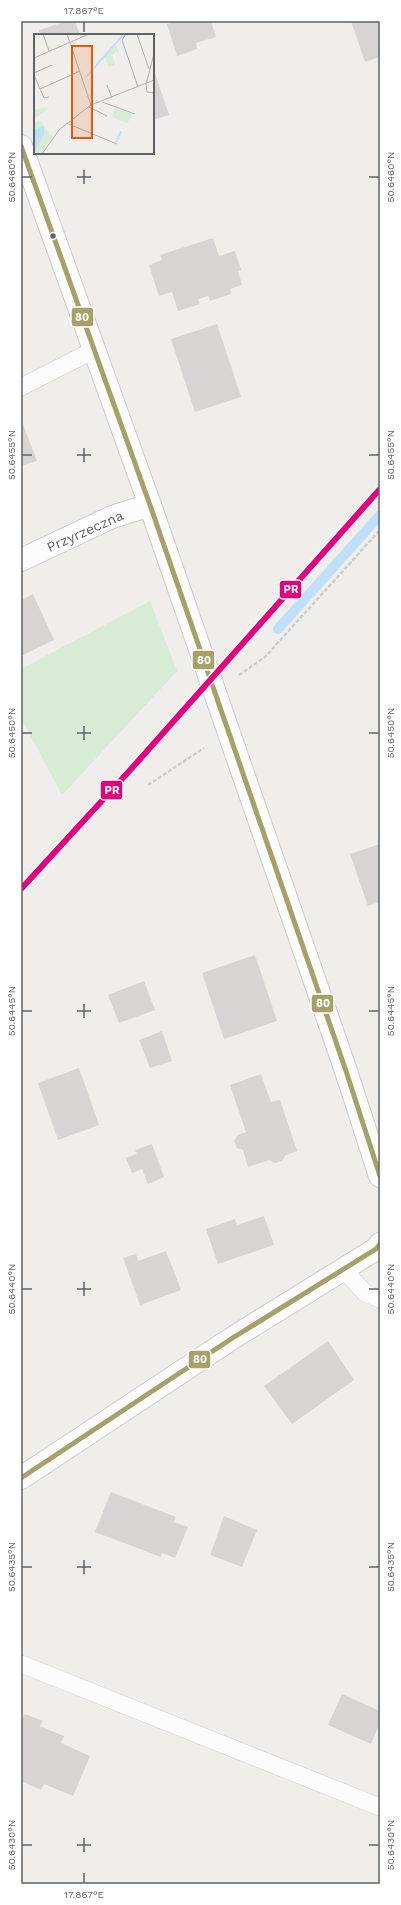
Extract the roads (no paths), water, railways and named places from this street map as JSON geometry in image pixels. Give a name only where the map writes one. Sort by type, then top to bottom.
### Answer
[{"type":"street","points":[[21,146],[150,505],[346,1071],[380,1176]]},
{"type":"street","name":"Przyrzeczna","points":[[21,560],[112,517],[150,505]]},
{"type":"street","points":[[21,1478],[231,1339],[344,1270],[376,1249],[380,1244]]},
{"type":"lane","points":[[21,387],[94,350]]},
{"type":"lane","points":[[344,1270],[365,1293],[380,1299]]},
{"type":"lane","points":[[21,1664],[380,1807]]},
{"type":"waterway","points":[[278,629],[380,515]]}]
